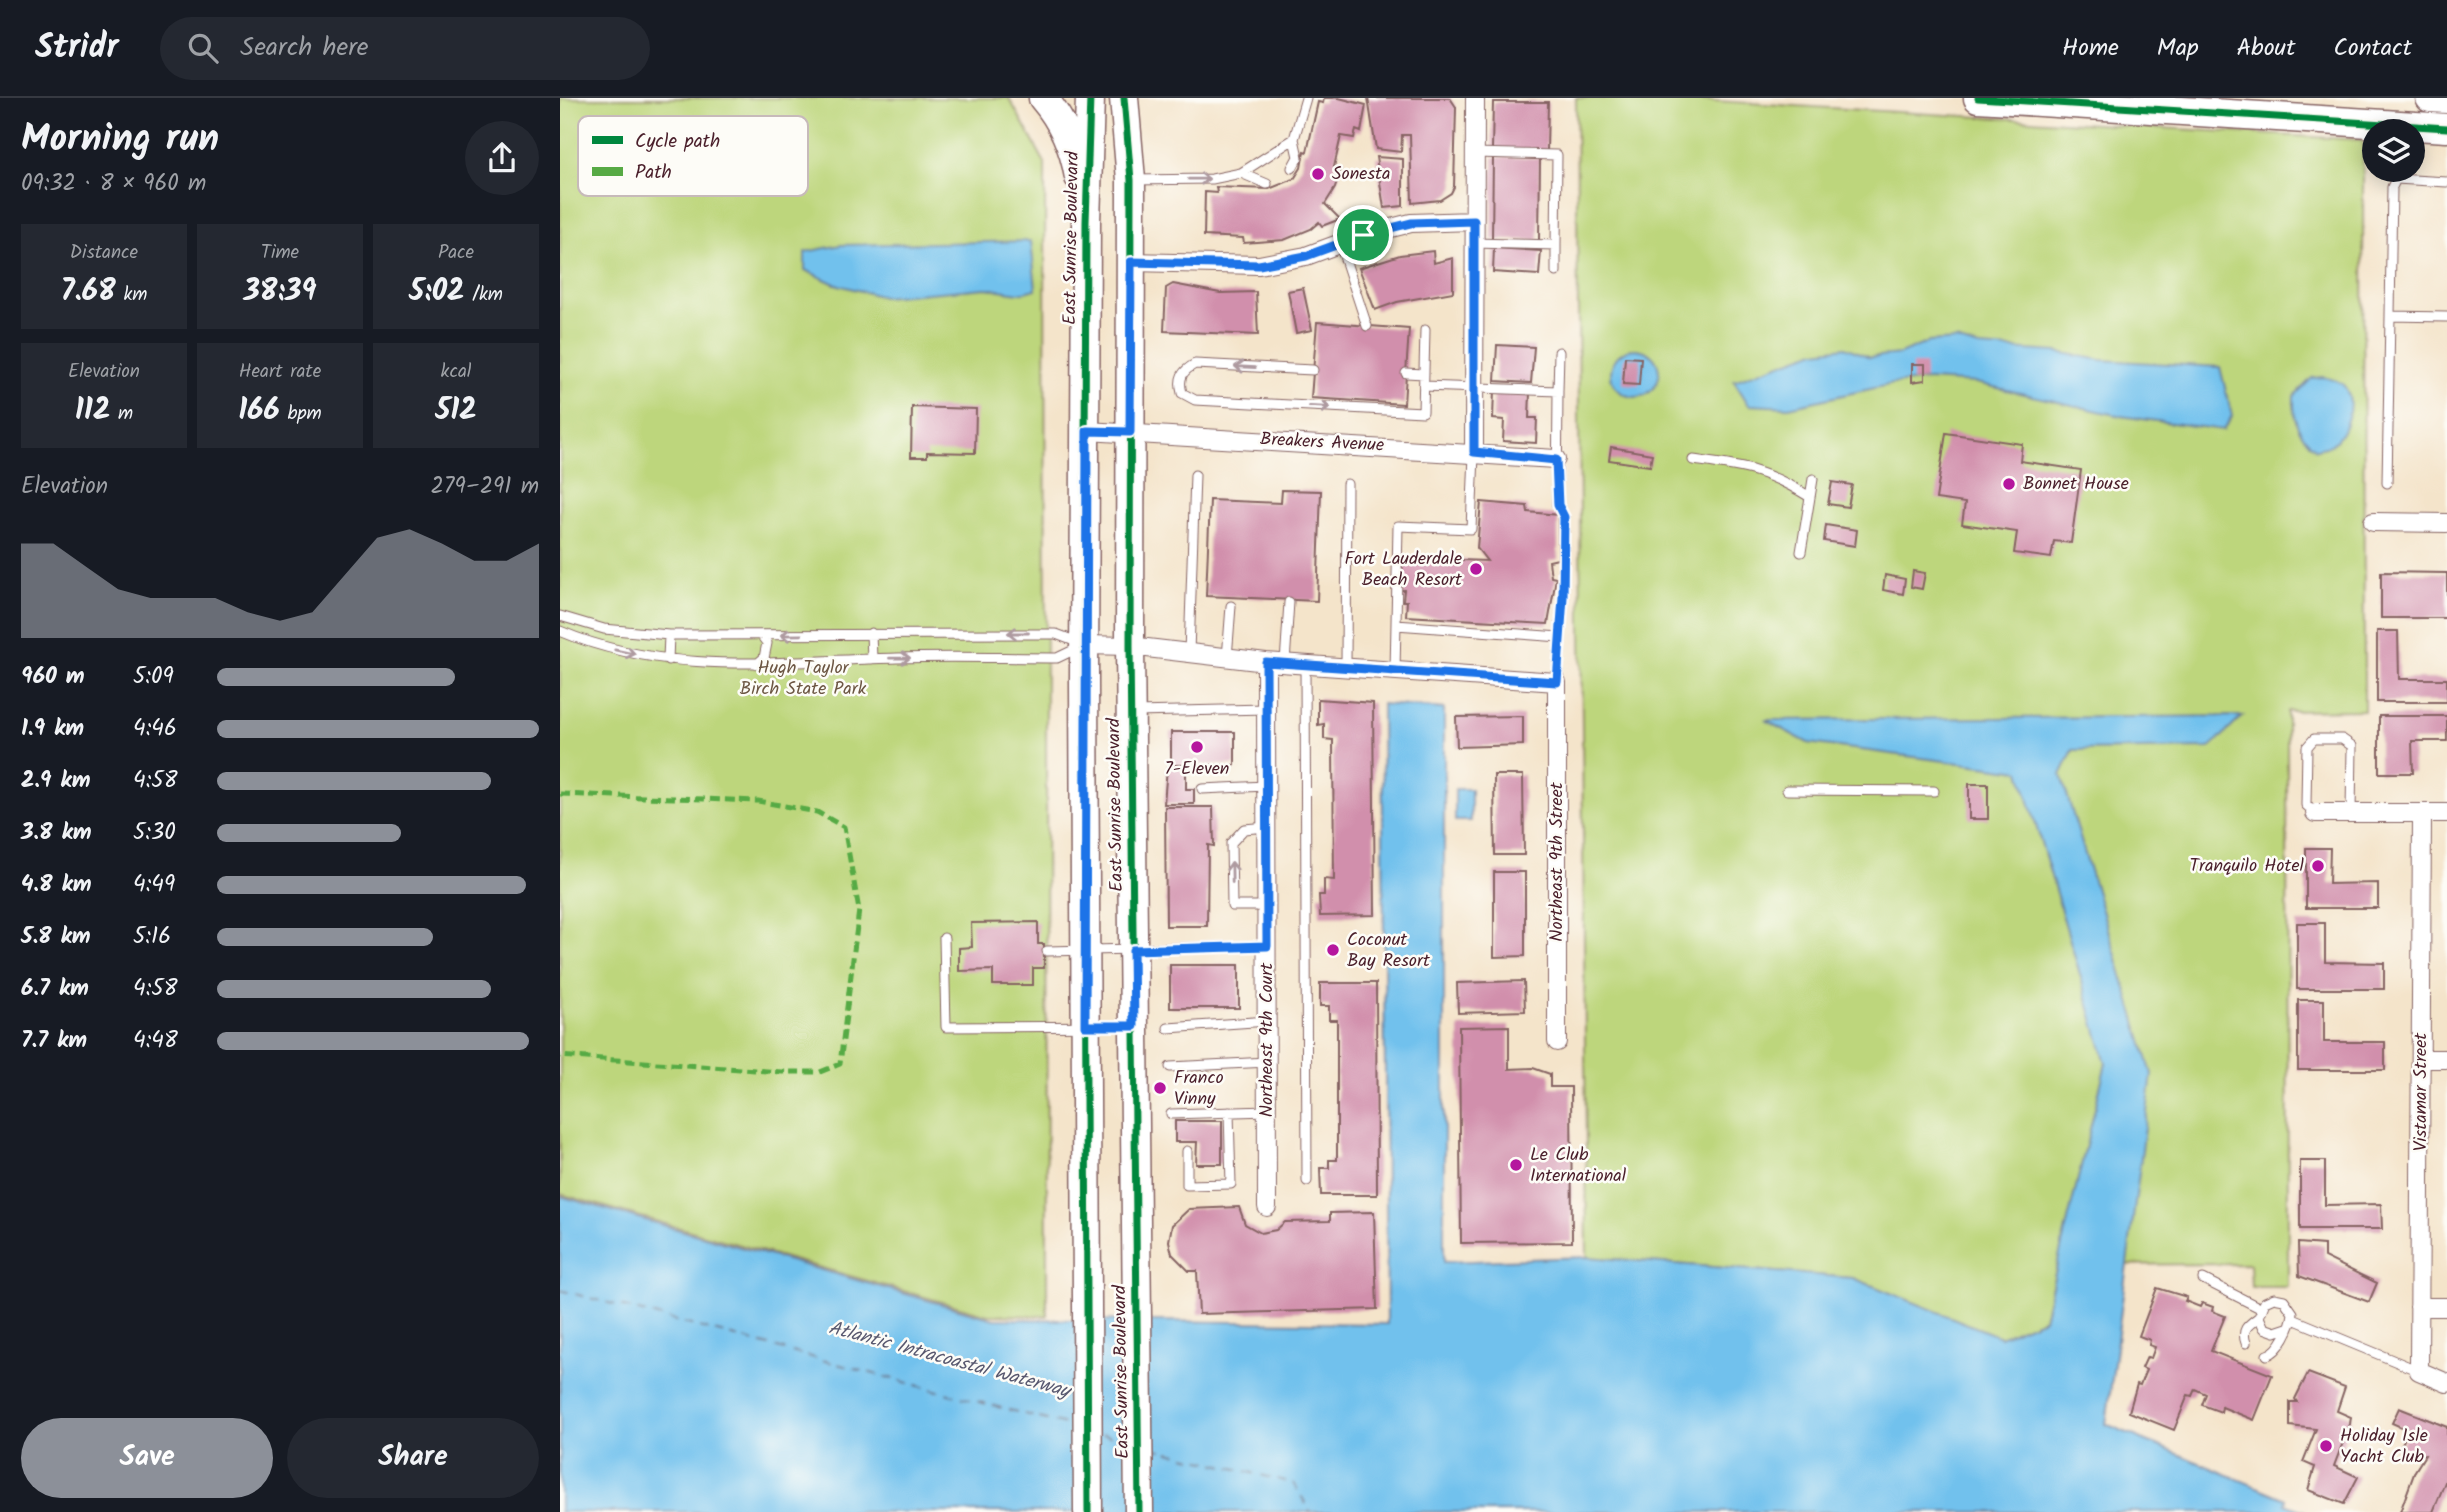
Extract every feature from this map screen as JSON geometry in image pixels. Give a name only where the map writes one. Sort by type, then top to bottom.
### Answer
[{"type":"main road","points":[[1043,98],[1069,140],[1078,171],[1086,222]]},
{"type":"main road","name":"East Sunrise Boulevard","points":[[1088,1512],[1084,645],[1086,222],[1090,98]]},
{"type":"main road","name":"East Sunrise Boulevard","points":[[1124,98],[1131,171],[1130,712],[1139,1512]]},
{"type":"main road","points":[[1131,171],[1143,98]]},
{"type":"main road","points":[[1978,98],[2447,128]]},
{"type":"main road","points":[[2430,98],[2447,99]]},
{"type":"street","points":[[1474,452],[1475,98]]},
{"type":"street","points":[[1131,262],[1259,265],[1306,256],[1411,223],[1474,221]]},
{"type":"street","name":"Breakers Avenue","points":[[1087,431],[1474,452],[1556,460]]},
{"type":"street","points":[[2373,522],[2447,523]]},
{"type":"street","points":[[1084,645],[1130,646],[1266,662],[1557,682]]},
{"type":"street","name":"Northeast 9th Court","points":[[1266,662],[1268,1207]]},
{"type":"street","name":"Northeast 9th Street","points":[[1557,682],[1557,1042]]},
{"type":"street","points":[[2315,813],[2447,813]]},
{"type":"street","name":"Vistamar Street","points":[[2418,1371],[2422,813]]},
{"type":"street","points":[[2421,1059],[2447,1059]]},
{"type":"street","points":[[2419,1307],[2447,1307]]},
{"type":"street","points":[[2418,1371],[2447,1383]]},
{"type":"lane","points":[[1292,168],[1298,157],[1294,139],[1306,98]]},
{"type":"lane","points":[[1131,171],[1212,179],[1241,173],[1294,139]]},
{"type":"lane","points":[[1474,153],[1558,155],[1556,272]]},
{"type":"lane","points":[[1241,173],[1267,184]]},
{"type":"lane","points":[[2387,483],[2392,187],[2396,179],[2447,183]]},
{"type":"lane","points":[[1474,243],[1556,245]]},
{"type":"lane","points":[[1340,244],[1367,326]]},
{"type":"lane","points":[[2390,316],[2447,317]]},
{"type":"lane","points":[[1314,370],[1195,364],[1184,370],[1179,381],[1182,393],[1195,400],[1423,412],[1425,330]]},
{"type":"lane","points":[[1557,682],[1563,597],[1564,517],[1558,505],[1556,460],[1559,352]]},
{"type":"lane","points":[[1406,373],[1424,374]]},
{"type":"lane","points":[[1424,386],[1558,391]]},
{"type":"lane","points":[[1395,671],[1398,526],[1471,529],[1474,452]]},
{"type":"lane","points":[[1693,460],[1757,469],[1780,478],[1810,498]]},
{"type":"lane","points":[[1189,653],[1195,475]]},
{"type":"lane","points":[[1801,552],[1813,479]]},
{"type":"lane","points":[[1346,667],[1347,484]]},
{"type":"lane","points":[[1285,663],[1289,602]]},
{"type":"lane","points":[[1227,657],[1231,606]]},
{"type":"lane","points":[[560,616],[604,629],[669,635],[1056,634],[1084,645]]},
{"type":"lane","points":[[1396,625],[1560,637]]},
{"type":"lane","points":[[560,631],[592,644],[667,660],[757,664],[872,659],[1057,658],[1084,645]]},
{"type":"lane","points":[[871,634],[872,659]]},
{"type":"lane","points":[[667,660],[669,635]]},
{"type":"lane","points":[[757,664],[767,650],[767,643],[761,635]]},
{"type":"lane","points":[[1306,665],[1307,1181]]},
{"type":"lane","points":[[1130,712],[1266,709]]},
{"type":"lane","points":[[2315,813],[2306,805],[2307,747],[2314,739],[2342,739],[2352,746],[2351,813]]},
{"type":"lane","points":[[1202,789],[1266,786]]},
{"type":"lane","points":[[1787,790],[1934,791]]},
{"type":"lane","points":[[1266,827],[1244,828],[1231,843],[1232,906],[1267,906]]},
{"type":"lane","points":[[944,938],[946,1027],[1134,1026]]},
{"type":"lane","points":[[1047,951],[1267,946]]},
{"type":"lane","points":[[1168,1028],[1268,1021]]},
{"type":"lane","points":[[1170,1067],[1268,1062]]},
{"type":"lane","points":[[1171,1114],[1268,1111]]},
{"type":"lane","points":[[1187,1151],[1186,1185],[1231,1184],[1229,1112]]},
{"type":"lane","points":[[2203,1279],[2260,1312],[2269,1331],[2287,1328]]},
{"type":"lane","points":[[2246,1343],[2243,1336],[2245,1327],[2269,1299],[2280,1298],[2292,1308],[2293,1319],[2280,1347],[2274,1353],[2267,1354]]},
{"type":"lane","points":[[2293,1319],[2418,1371]]},
{"type":"green space","name":"Hugh Taylor Birch State Park","points":[[560,98],[1009,98],[1045,163],[1047,1316],[988,1315],[560,1194]]},
{"type":"green space","points":[[1576,98],[1665,98],[2362,140],[2364,710],[2287,711],[2288,1287],[2251,1287],[2250,1264],[2057,1265],[2044,1319],[2000,1337],[1853,1278],[1587,1257]]},
{"type":"water","points":[[1031,241],[1036,289],[1019,293],[986,288],[883,297],[835,284],[805,270],[805,252],[841,245]]},
{"type":"water","points":[[1956,340],[1979,347],[2057,352],[2101,360],[2220,367],[2232,416],[2223,430],[2120,416],[1976,383],[1929,380],[1893,384],[1789,407],[1749,405],[1734,381],[1816,351],[1845,347],[1870,357],[1900,354],[1928,342]]},
{"type":"water","points":[[1635,349],[1652,356],[1659,373],[1652,390],[1635,397],[1618,390],[1611,373],[1618,356]]},
{"type":"water","points":[[2323,377],[2344,386],[2348,392],[2349,408],[2346,425],[2337,439],[2330,445],[2316,449],[2304,437],[2298,425],[2294,412],[2294,396],[2312,378]]},
{"type":"water","name":"Atlantic Intracoastal Waterway","points":[[1382,704],[1444,709],[1444,1262],[1587,1257],[1853,1278],[2000,1337],[2044,1319],[2106,1063],[2020,771],[1808,743],[1765,720],[2243,716],[2210,748],[2073,750],[2061,775],[2152,1074],[2106,1424],[2286,1499],[2285,1504],[2306,1512],[560,1512],[560,1196],[994,1319],[1387,1324]]},
{"type":"water","points":[[1455,789],[1471,789],[1471,821],[1455,821]]},
{"type":"building","name":"Sonesta","points":[[1324,98],[1339,98],[1366,105],[1361,132],[1356,130],[1354,138],[1341,136],[1334,167],[1341,169],[1335,188],[1325,204],[1340,219],[1322,226],[1319,222],[1311,229],[1284,240],[1244,243],[1243,238],[1204,236],[1205,192],[1217,193],[1216,187],[1269,189],[1294,179],[1301,168],[1304,151],[1307,152],[1318,102],[1323,103]]},
{"type":"building","points":[[1368,98],[1450,98],[1456,107],[1454,187],[1451,193],[1440,200],[1412,203],[1410,135],[1402,135],[1401,152],[1376,149]]},
{"type":"building","points":[[1493,102],[1548,102],[1547,151],[1492,150]]},
{"type":"building","points":[[1376,157],[1403,159],[1403,206],[1384,208]]},
{"type":"building","points":[[1493,157],[1540,158],[1539,240],[1492,240]]},
{"type":"building","points":[[1494,248],[1541,251],[1539,275],[1493,272]]},
{"type":"building","points":[[1433,251],[1434,263],[1453,258],[1453,292],[1397,302],[1375,310],[1359,268],[1400,255]]},
{"type":"building","points":[[1173,284],[1220,293],[1256,292],[1258,335],[1164,331],[1166,288]]},
{"type":"building","points":[[1303,288],[1312,330],[1296,333],[1288,291]]},
{"type":"building","points":[[1317,322],[1409,329],[1404,404],[1311,398]]},
{"type":"building","points":[[1497,345],[1534,347],[1531,383],[1495,381]]},
{"type":"building","points":[[1625,357],[1641,358],[1639,385],[1623,384]]},
{"type":"building","points":[[1912,364],[1925,364],[1925,380],[1912,382]]},
{"type":"building","points":[[1494,390],[1530,392],[1529,418],[1537,418],[1536,443],[1503,441],[1504,420],[1493,419]]},
{"type":"building","points":[[912,407],[976,409],[975,453],[927,452],[927,457],[911,457]]},
{"type":"building","name":"Bonnet House","points":[[1946,433],[2022,444],[2020,461],[2081,470],[2071,543],[2054,541],[2051,558],[2014,553],[2017,532],[1962,524],[1965,503],[1936,499]]},
{"type":"building","points":[[1611,447],[1652,454],[1650,466],[1609,460]]},
{"type":"building","points":[[1832,482],[1852,485],[1848,507],[1828,504]]},
{"type":"building","points":[[1282,490],[1321,491],[1317,601],[1206,596],[1210,500],[1281,503]]},
{"type":"building","name":"Fort Lauderdale Beach Resort","points":[[1481,502],[1527,506],[1528,512],[1558,515],[1558,559],[1549,561],[1551,577],[1556,578],[1548,624],[1406,616],[1407,601],[1403,601],[1404,590],[1401,590],[1403,558],[1487,561],[1477,548]]},
{"type":"building","points":[[1826,525],[1857,530],[1855,546],[1824,541]]},
{"type":"building","points":[[1913,571],[1925,573],[1922,589],[1911,587]]},
{"type":"building","points":[[2381,572],[2447,573],[2447,618],[2381,618]]},
{"type":"building","points":[[1885,575],[1905,579],[1903,594],[1883,590]]},
{"type":"building","points":[[2377,631],[2398,631],[2399,679],[2447,679],[2447,702],[2377,702]]},
{"type":"building","points":[[1318,699],[1373,703],[1375,915],[1320,916],[1319,895],[1324,895],[1324,879],[1334,880],[1333,740],[1324,739],[1324,724],[1318,725]]},
{"type":"building","points":[[1523,716],[1523,745],[1457,747],[1456,717]]},
{"type":"building","points":[[2379,716],[2447,716],[2447,741],[2412,741],[2413,773],[2379,773]]},
{"type":"building","points":[[1171,732],[1235,732],[1235,765],[1171,765]]},
{"type":"building","points":[[1167,767],[1186,767],[1186,789],[1194,789],[1194,804],[1164,804]]},
{"type":"building","points":[[1494,775],[1523,775],[1524,855],[1495,855]]},
{"type":"building","points":[[1969,784],[1988,784],[1988,819],[1969,819]]},
{"type":"building","points":[[1165,807],[1213,807],[1214,846],[1208,845],[1207,926],[1166,926]]},
{"type":"building","name":"Tranquilo Hotel","points":[[2306,848],[2330,848],[2329,884],[2378,883],[2378,908],[2306,908]]},
{"type":"building","points":[[1494,872],[1525,872],[1525,956],[1494,957]]},
{"type":"building","points":[[1038,922],[1038,944],[1044,944],[1044,968],[1033,968],[1033,985],[993,985],[993,970],[959,971],[959,948],[972,947],[971,923]]},
{"type":"building","points":[[2297,923],[2325,923],[2325,962],[2384,963],[2384,989],[2297,989]]},
{"type":"building","points":[[1170,965],[1239,965],[1239,1008],[1170,1008]]},
{"type":"building","points":[[1524,981],[1525,1011],[1458,1013],[1457,983]]},
{"type":"building","points":[[1320,983],[1376,983],[1377,1195],[1321,1195],[1320,1168],[1329,1168],[1329,1160],[1337,1160],[1337,1020],[1329,1020],[1329,1006],[1320,1006]]},
{"type":"building","points":[[2298,1000],[2324,1000],[2324,1042],[2385,1042],[2385,1070],[2298,1070]]},
{"type":"building","name":"Le Club International","points":[[1509,1026],[1509,1069],[1533,1068],[1550,1074],[1550,1087],[1571,1087],[1572,1242],[1461,1243],[1459,1027]]},
{"type":"building","points":[[1175,1121],[1222,1121],[1222,1164],[1196,1164],[1197,1142],[1175,1142]]},
{"type":"building","points":[[2300,1161],[2325,1161],[2325,1205],[2381,1204],[2382,1229],[2300,1229]]},
{"type":"building","points":[[1239,1207],[1245,1224],[1261,1233],[1276,1230],[1285,1222],[1330,1221],[1330,1213],[1374,1212],[1377,1309],[1199,1314],[1197,1271],[1189,1271],[1172,1254],[1169,1241],[1172,1225],[1189,1209]]},
{"type":"building","points":[[2298,1243],[2324,1245],[2324,1257],[2377,1283],[2369,1302],[2299,1276]]},
{"type":"building","points":[[2157,1288],[2187,1297],[2185,1301],[2200,1307],[2202,1303],[2213,1307],[2212,1311],[2225,1316],[2211,1351],[2272,1375],[2254,1420],[2222,1407],[2221,1412],[2202,1405],[2206,1394],[2195,1389],[2192,1396],[2188,1395],[2174,1430],[2129,1412],[2137,1384],[2140,1385],[2146,1370],[2142,1368],[2147,1357],[2151,1358],[2155,1347],[2149,1345],[2150,1340],[2139,1336]]},
{"type":"building","name":"Holiday Isle Yacht Club","points":[[2308,1373],[2345,1387],[2337,1411],[2351,1417],[2334,1466],[2358,1477],[2344,1504],[2308,1490],[2315,1467],[2303,1462],[2316,1429],[2290,1426],[2290,1402],[2297,1402],[2295,1399]]},
{"type":"building","points":[[2399,1408],[2447,1427],[2447,1477],[2433,1512],[2400,1512],[2415,1471],[2425,1455],[2400,1449],[2408,1430],[2392,1423]]},
{"type":"ferry route","points":[[560,1290],[1073,1427]]},
{"type":"ferry route","points":[[1102,1434],[1124,1440]]},
{"type":"ferry route","points":[[1153,1448],[1293,1483],[1311,1512]]},
{"type":"marked path","points":[[560,794],[758,801],[817,812],[844,827],[859,910],[840,1064],[820,1072],[782,1072],[560,1056]]},
{"type":"cycle path","points":[[1088,1512],[1084,681],[1086,222],[1090,98]]},
{"type":"cycle path","points":[[1124,98],[1131,180],[1130,646],[1139,1512]]},
{"type":"cycle path","points":[[1978,98],[2447,128]]},
{"type":"place","name":"Sonesta","points":[[1318,174]]},
{"type":"place","name":"Bonnet House","points":[[2009,484]]},
{"type":"place","name":"Fort Lauderdale Beach Resort","points":[[1476,569]]},
{"type":"place","name":"7-Eleven","points":[[1197,747]]},
{"type":"place","name":"Tranquilo Hotel","points":[[2318,866]]},
{"type":"place","name":"Coconut Bay Resort","points":[[1333,950]]},
{"type":"place","name":"Franco Vinny","points":[[1160,1088]]},
{"type":"place","name":"Le Club International","points":[[1516,1165]]},
{"type":"place","name":"Holiday Isle Yacht Club","points":[[2326,1446]]},
{"type":"route","points":[[1474,221],[1474,452],[1556,460],[1559,479],[1558,505],[1564,517],[1563,597],[1557,682],[1266,662],[1267,946],[1133,950],[1134,1026],[1085,1026],[1084,645],[1087,431],[1130,432],[1131,262],[1259,265],[1306,256],[1363,235],[1411,223],[1474,221]]}]
